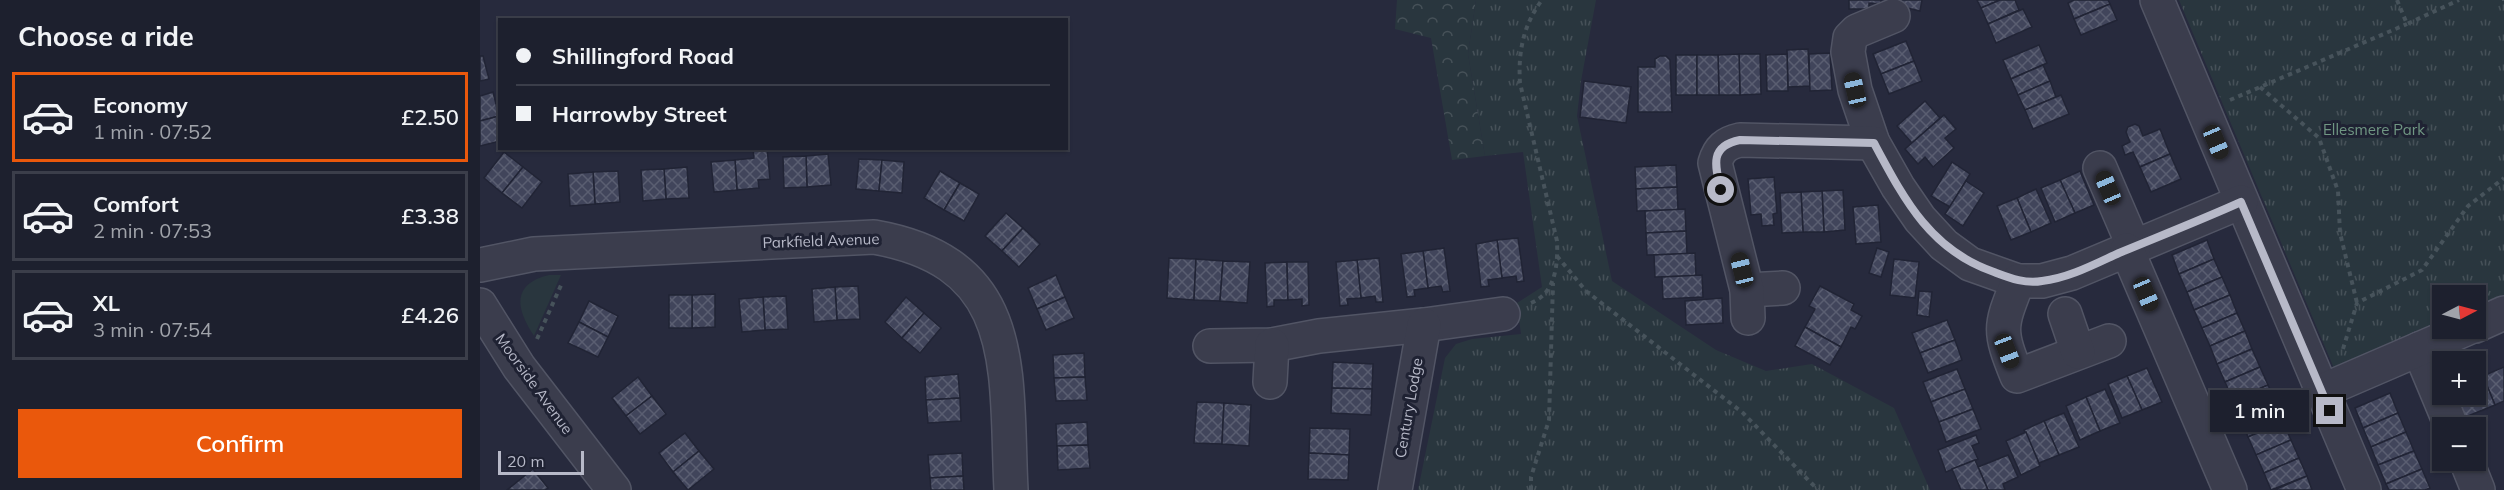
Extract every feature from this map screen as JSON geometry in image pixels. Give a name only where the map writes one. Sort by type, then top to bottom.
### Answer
[{"type":"street","points":[[2157,0],[2241,202],[2326,389],[2364,490]]},
{"type":"street","points":[[1893,16],[1857,32],[1850,38],[1848,59],[1855,90],[1874,143],[1903,195],[1920,219],[1944,245],[1970,264],[2018,281],[2042,281],[2072,273],[2241,202]]},
{"type":"street","points":[[1783,288],[1748,304],[1715,163],[1722,148],[1730,142],[1740,140],[1874,143]]},
{"type":"street","points":[[2100,168],[2130,249],[2230,490]]},
{"type":"street","name":"Parkfield Avenue","points":[[480,265],[534,254],[874,237],[905,242],[931,252],[953,267],[974,287],[990,310],[1000,338],[1005,366],[1011,490]]},
{"type":"street","points":[[2018,281],[2003,320],[2003,337],[2017,376],[2109,341]]},
{"type":"street","name":"Moorside Avenue","points":[[480,305],[519,367],[614,490]]},
{"type":"street","points":[[2486,321],[2504,313]]},
{"type":"street","points":[[1210,346],[1272,345],[1319,336],[1503,314]]},
{"type":"street","points":[[2065,314],[2078,352]]},
{"type":"street","name":"Century Lodge","points":[[1395,490],[1424,325]]},
{"type":"street","points":[[2326,389],[2444,339]]},
{"type":"street","points":[[1270,382],[1272,345]]},
{"type":"street","points":[[2419,350],[2447,417]]},
{"type":"street","points":[[2470,471],[2478,490]]},
{"type":"path","points":[[1531,490],[1532,477],[1549,420],[1553,282],[1557,241],[1520,83],[1518,62],[1528,25],[1542,0]]},
{"type":"path","points":[[2397,0],[2407,24]]},
{"type":"path","points":[[2221,104],[2459,0]]},
{"type":"path","points":[[2260,87],[2319,138],[2337,191],[2340,232],[2357,303],[2326,389]]},
{"type":"path","points":[[2357,303],[2422,270],[2468,206],[2504,178]]},
{"type":"path","points":[[519,367],[537,340],[576,253]]},
{"type":"path","points":[[1557,256],[1586,291],[1743,413],[1818,490]]},
{"type":"path","points":[[1503,314],[1536,301],[1546,293],[1553,282]]},
{"type":"green space","points":[[1397,0],[1476,0],[1468,54],[1485,156],[1452,160],[1431,38],[1395,29]]},
{"type":"green space","points":[[1476,0],[1596,0],[1577,116],[1612,281],[1716,350],[1766,371],[1812,364],[1894,408],[1930,490],[1418,490],[1445,358],[1456,344],[1472,339],[1521,334],[1517,303],[1542,287],[1523,152],[1485,156],[1468,54]]},
{"type":"green space","name":"Ellesmere Park","points":[[2179,0],[2504,0],[2504,297],[2486,305],[2486,285],[2432,285],[2432,330],[2336,373]]},
{"type":"green space","points":[[549,275],[561,275],[534,336],[523,316],[520,299],[528,285]]},
{"type":"building","points":[[1849,0],[1881,0],[1881,4],[1869,3],[1869,9],[1849,9]]},
{"type":"building","points":[[1887,0],[1922,0],[1920,11],[1886,3]]},
{"type":"building","points":[[1977,0],[2000,0],[1981,8]]},
{"type":"building","points":[[2000,0],[2015,0],[2019,10],[1988,24],[1981,8]]},
{"type":"building","points":[[2074,0],[2108,0],[2110,4],[2074,19],[2068,3]]},
{"type":"building","points":[[2110,4],[2117,20],[2081,35],[2074,19]]},
{"type":"building","points":[[2023,9],[2032,27],[1996,43],[1988,24]]},
{"type":"building","points":[[1906,41],[1914,61],[1881,74],[1873,54]]},
{"type":"building","points":[[2039,45],[2047,63],[2011,79],[2003,60]]},
{"type":"building","points":[[1808,49],[1810,86],[1788,87],[1787,50]]},
{"type":"building","points":[[1830,53],[1832,90],[1810,91],[1809,54]]},
{"type":"building","points":[[1739,54],[1760,54],[1761,94],[1740,95]]},
{"type":"building","points":[[1739,54],[1740,95],[1719,95],[1718,55]]},
{"type":"building","points":[[1787,54],[1788,91],[1767,91],[1766,55]]},
{"type":"building","points":[[1676,55],[1697,55],[1697,95],[1676,95]]},
{"type":"building","points":[[1697,55],[1718,55],[1719,95],[1697,95]]},
{"type":"building","points":[[480,56],[483,56],[489,79],[480,81]]},
{"type":"building","points":[[1666,56],[1670,60],[1672,112],[1638,112],[1638,67],[1655,67],[1655,59]]},
{"type":"building","points":[[1914,61],[1922,81],[1889,94],[1881,74]]},
{"type":"building","points":[[2043,65],[2050,81],[2018,95],[2011,79]]},
{"type":"building","points":[[1584,81],[1631,87],[1626,123],[1580,117]]},
{"type":"building","points":[[2050,81],[2056,97],[2025,110],[2018,95]]},
{"type":"building","points":[[493,92],[498,116],[480,121],[480,96]]},
{"type":"building","points":[[2061,95],[2069,114],[2033,129],[2025,110]]},
{"type":"building","points":[[1925,101],[1940,118],[1912,143],[1897,126]]},
{"type":"building","points":[[1944,115],[1956,129],[1945,138],[1954,148],[1933,167],[1925,157],[1918,164],[1905,149]]},
{"type":"building","points":[[498,116],[498,142],[480,146],[480,121]]},
{"type":"building","points":[[2135,124],[2139,126],[2143,136],[2160,129],[2170,154],[2140,167],[2133,152],[2125,155],[2122,146],[2130,142],[2126,132],[2128,127]]},
{"type":"building","points":[[753,150],[767,150],[770,179],[758,180],[759,188],[737,190],[735,160],[754,158]]},
{"type":"building","points":[[504,152],[523,167],[502,193],[484,178]]},
{"type":"building","points":[[828,154],[831,185],[807,187],[806,156]]},
{"type":"building","points":[[2170,154],[2181,179],[2151,192],[2140,167]]},
{"type":"building","points":[[806,156],[807,187],[784,188],[783,157]]},
{"type":"building","points":[[859,159],[882,160],[879,191],[856,189]]},
{"type":"building","points":[[735,160],[737,190],[714,192],[711,162]]},
{"type":"building","points":[[882,160],[904,162],[902,193],[879,191]]},
{"type":"building","points":[[1952,162],[1970,174],[1950,207],[1931,196]]},
{"type":"building","points":[[1676,165],[1677,187],[1636,189],[1635,167]]},
{"type":"building","points":[[523,167],[542,182],[522,208],[502,193]]},
{"type":"building","points":[[687,167],[689,198],[666,199],[664,169]]},
{"type":"building","points":[[664,169],[666,199],[643,201],[641,170]]},
{"type":"building","points":[[618,171],[620,202],[595,204],[593,172]]},
{"type":"building","points":[[940,171],[960,183],[944,210],[924,198]]},
{"type":"building","points":[[2080,171],[2094,205],[2075,213],[2060,180]]},
{"type":"building","points":[[593,172],[595,204],[570,206],[568,174]]},
{"type":"building","points":[[1774,177],[1777,213],[1773,214],[1774,225],[1762,226],[1761,214],[1751,215],[1748,179]]},
{"type":"building","points":[[2060,180],[2075,213],[2055,222],[2041,188]]},
{"type":"building","points":[[1966,181],[1984,193],[1963,226],[1945,214]]},
{"type":"building","points":[[960,183],[979,194],[964,221],[944,210]]},
{"type":"building","points":[[1677,187],[1678,210],[1637,211],[1636,189]]},
{"type":"building","points":[[2036,189],[2051,223],[2031,232],[2017,198]]},
{"type":"building","points":[[1843,190],[1845,230],[1824,232],[1822,191]]},
{"type":"building","points":[[1822,191],[1824,232],[1803,232],[1801,192]]},
{"type":"building","points":[[1801,192],[1803,232],[1782,233],[1780,193]]},
{"type":"building","points":[[2017,198],[2031,232],[2011,240],[1997,206]]},
{"type":"building","points":[[1878,205],[1881,242],[1856,244],[1853,207]]},
{"type":"building","points":[[1685,209],[1686,231],[1646,233],[1645,211]]},
{"type":"building","points":[[1006,213],[1023,228],[1002,251],[985,236]]},
{"type":"building","points":[[1023,228],[1040,244],[1019,267],[1002,251]]},
{"type":"building","points":[[1686,231],[1687,254],[1647,255],[1646,233]]},
{"type":"building","points":[[1518,238],[1524,281],[1517,282],[1516,276],[1502,278],[1497,240]]},
{"type":"building","points":[[1497,240],[1502,278],[1488,280],[1489,286],[1481,287],[1476,244]]},
{"type":"building","points":[[2207,240],[2214,259],[2179,274],[2172,255]]},
{"type":"building","points":[[1444,248],[1450,291],[1443,292],[1441,286],[1428,288],[1423,251]]},
{"type":"building","points":[[1877,248],[1889,252],[1881,277],[1869,273]]},
{"type":"building","points":[[1423,251],[1428,288],[1414,290],[1415,296],[1407,297],[1401,254]]},
{"type":"building","points":[[1695,253],[1696,276],[1655,277],[1654,255]]},
{"type":"building","points":[[1169,258],[1196,259],[1194,300],[1167,298]]},
{"type":"building","points":[[1379,258],[1383,302],[1376,302],[1375,296],[1361,298],[1357,260]]},
{"type":"building","points":[[1196,259],[1223,261],[1220,301],[1194,300]]},
{"type":"building","points":[[1894,259],[1919,262],[1915,298],[1890,295]]},
{"type":"building","points":[[2214,259],[2222,277],[2187,292],[2179,274]]},
{"type":"building","points":[[1357,260],[1361,298],[1347,299],[1348,305],[1340,306],[1336,262]]},
{"type":"building","points":[[1223,261],[1250,262],[1247,303],[1220,301]]},
{"type":"building","points":[[1287,262],[1288,300],[1274,300],[1274,306],[1267,307],[1265,263]]},
{"type":"building","points":[[1287,262],[1308,262],[1309,305],[1302,306],[1302,299],[1288,300]]},
{"type":"building","points":[[1056,275],[1065,297],[1037,309],[1028,288]]},
{"type":"building","points":[[1702,275],[1703,297],[1663,299],[1662,277]]},
{"type":"building","points":[[2222,277],[2230,295],[2194,310],[2187,292]]},
{"type":"building","points":[[858,286],[860,319],[837,320],[835,287]]},
{"type":"building","points":[[1820,286],[1854,304],[1851,310],[1862,316],[1855,329],[1851,327],[1841,347],[1805,327],[1815,309],[1809,306]]},
{"type":"building","points":[[835,287],[837,320],[814,322],[812,289]]},
{"type":"building","points":[[1919,291],[1932,292],[1929,317],[1917,315]]},
{"type":"building","points":[[715,294],[715,327],[692,328],[692,295]]},
{"type":"building","points":[[669,295],[692,295],[692,328],[669,328]]},
{"type":"building","points":[[2230,295],[2237,313],[2202,328],[2194,310]]},
{"type":"building","points":[[786,296],[788,329],[765,330],[763,297]]},
{"type":"building","points":[[763,297],[765,330],[742,332],[739,299]]},
{"type":"building","points":[[906,297],[924,313],[902,338],[885,322]]},
{"type":"building","points":[[1065,297],[1074,318],[1046,330],[1037,309]]},
{"type":"building","points":[[1722,298],[1723,323],[1686,325],[1685,301]]},
{"type":"building","points":[[589,301],[618,316],[608,337],[579,322]]},
{"type":"building","points":[[924,313],[941,328],[920,353],[902,338]]},
{"type":"building","points":[[2237,313],[2245,331],[2210,346],[2202,328]]},
{"type":"building","points":[[1947,320],[1955,340],[1920,353],[1912,333]]},
{"type":"building","points":[[579,322],[608,337],[598,357],[568,343]]},
{"type":"building","points":[[1805,327],[1841,347],[1830,365],[1795,346]]},
{"type":"building","points":[[2245,331],[2252,349],[2217,364],[2210,346]]},
{"type":"building","points":[[1955,340],[1962,360],[1928,373],[1920,353]]},
{"type":"building","points":[[2252,349],[2260,367],[2225,382],[2217,364]]},
{"type":"building","points":[[1084,353],[1085,377],[1054,378],[1053,355]]},
{"type":"building","points":[[1333,362],[1373,364],[1372,389],[1332,388]]},
{"type":"building","points":[[2260,367],[2268,385],[2233,400],[2225,382]]},
{"type":"building","points":[[2504,367],[2504,401],[2495,405],[2486,383],[2486,375]]},
{"type":"building","points":[[2147,368],[2162,402],[2142,410],[2127,376]]},
{"type":"building","points":[[1957,369],[1965,389],[1931,402],[1923,382]]},
{"type":"building","points":[[958,374],[960,398],[926,400],[925,377]]},
{"type":"building","points":[[2127,376],[2142,410],[2122,418],[2108,384]]},
{"type":"building","points":[[638,377],[652,396],[626,416],[612,398]]},
{"type":"building","points":[[1085,377],[1087,400],[1056,401],[1054,378]]},
{"type":"building","points":[[2486,383],[2495,405],[2463,417],[2458,405],[2486,405]]},
{"type":"building","points":[[2268,385],[2276,403],[2241,418],[2233,400]]},
{"type":"building","points":[[1332,388],[1372,389],[1371,415],[1331,413]]},
{"type":"building","points":[[1965,389],[1973,409],[1939,422],[1931,402]]},
{"type":"building","points":[[2105,389],[2120,423],[2100,431],[2086,397]]},
{"type":"building","points":[[2390,393],[2398,413],[2363,428],[2355,408]]},
{"type":"building","points":[[652,396],[666,414],[640,434],[626,416]]},
{"type":"building","points":[[2086,397],[2100,431],[2080,440],[2066,406]]},
{"type":"building","points":[[960,398],[961,421],[928,423],[926,400]]},
{"type":"building","points":[[1197,402],[1224,403],[1222,444],[1194,443]]},
{"type":"building","points":[[1224,403],[1251,405],[1249,446],[1222,444]]},
{"type":"building","points":[[2276,403],[2283,422],[2248,437],[2241,418]]},
{"type":"building","points":[[1973,409],[1981,429],[1946,442],[1939,422]]},
{"type":"building","points":[[2064,413],[2079,447],[2059,455],[2044,421]]},
{"type":"building","points":[[2398,413],[2406,432],[2371,447],[2363,428]]},
{"type":"building","points":[[2044,421],[2059,455],[2039,463],[2024,430]]},
{"type":"building","points":[[1087,422],[1088,445],[1057,446],[1056,424]]},
{"type":"building","points":[[2283,422],[2291,440],[2256,455],[2248,437]]},
{"type":"building","points":[[1310,428],[1350,429],[1349,455],[1309,453]]},
{"type":"building","points":[[2026,432],[2040,466],[2021,475],[2006,441]]},
{"type":"building","points":[[2406,432],[2414,451],[2378,465],[2371,447]]},
{"type":"building","points":[[685,433],[699,451],[673,472],[659,453]]},
{"type":"building","points":[[1976,435],[1979,443],[1972,446],[1978,459],[1946,472],[1938,450]]},
{"type":"building","points":[[2291,440],[2299,458],[2264,473],[2256,455]]},
{"type":"building","points":[[1088,445],[1090,468],[1058,470],[1057,446]]},
{"type":"building","points":[[699,451],[714,469],[688,490],[673,472]]},
{"type":"building","points":[[2414,451],[2422,469],[2386,484],[2378,465]]},
{"type":"building","points":[[962,453],[963,476],[930,478],[928,455]]},
{"type":"building","points":[[1309,453],[1349,455],[1348,480],[1308,479]]},
{"type":"building","points":[[2008,455],[2018,477],[2003,484],[2005,490],[1988,490],[1978,467]]},
{"type":"building","points":[[2299,458],[2307,476],[2271,490],[2264,473]]},
{"type":"building","points":[[1975,460],[1988,490],[1961,490],[1952,469]]},
{"type":"building","points":[[533,469],[548,488],[545,490],[507,490]]},
{"type":"building","points":[[2422,469],[2430,488],[2389,490],[2386,484]]},
{"type":"building","points":[[963,476],[964,490],[931,490],[930,478]]},
{"type":"building","points":[[2307,476],[2312,490],[2274,490]]},
{"type":"route","points":[[1721,190],[1715,163],[1717,155],[1730,142],[1740,140],[1874,143],[1898,187],[1920,219],[1944,245],[1970,264],[2018,281],[2042,281],[2072,273],[2241,202],[2330,411]]}]
